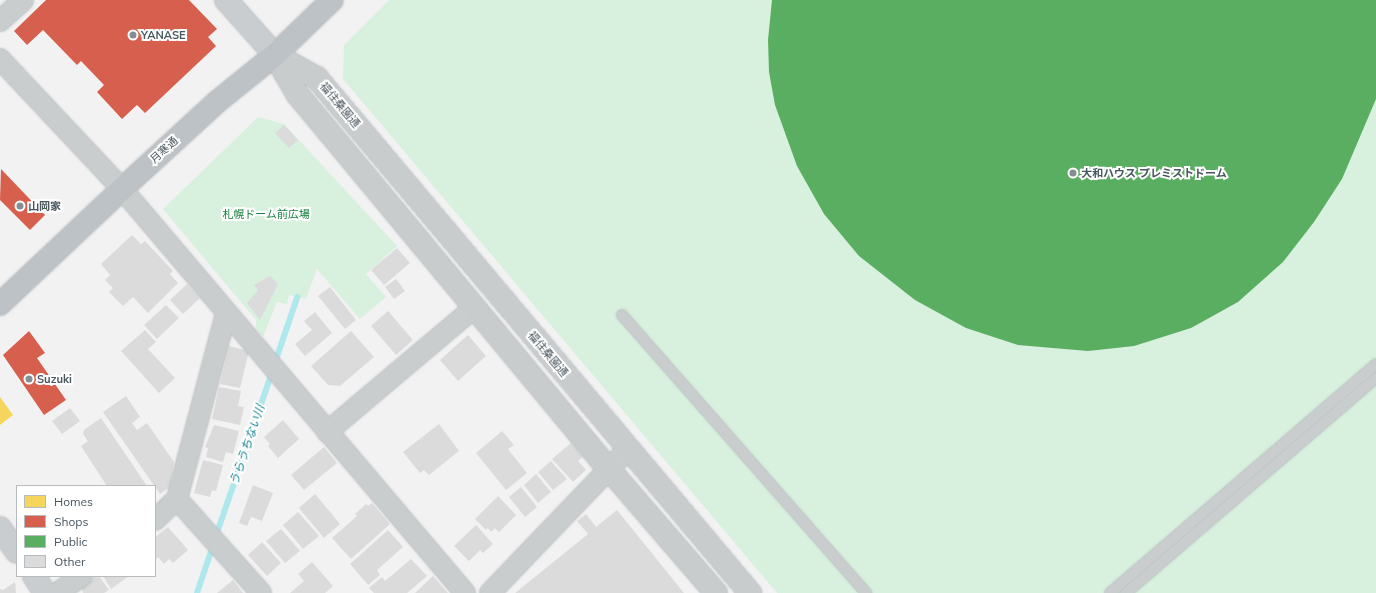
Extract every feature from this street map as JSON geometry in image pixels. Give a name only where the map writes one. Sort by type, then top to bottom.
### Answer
[{"type":"highway","name":"月寒通","points":[[0,304],[218,101],[275,54],[332,0]]},
{"type":"main road","points":[[275,54],[298,95],[608,468],[716,593]]},
{"type":"main road","name":"福住桑園通","points":[[275,54],[317,78],[750,593]]},
{"type":"street","points":[[0,21],[23,0]]},
{"type":"street","points":[[226,0],[275,54]]},
{"type":"street","points":[[0,59],[122,189],[226,314],[285,381],[465,593]]},
{"type":"street","points":[[328,432],[475,307]]},
{"type":"street","points":[[156,519],[177,499],[226,314]]},
{"type":"street","points":[[490,593],[608,468],[628,449]]},
{"type":"street","points":[[177,499],[226,552],[261,593]]},
{"type":"street","points":[[0,528],[16,551]]},
{"type":"street","points":[[35,577],[45,593]]},
{"type":"street","points":[[57,593],[81,577]]},
{"type":"lane","points":[[622,315],[866,593]]},
{"type":"lane","points":[[1110,593],[1376,364]]},
{"type":"lane","points":[[1126,593],[1376,378]]},
{"type":"green space","points":[[389,0],[1376,0],[1376,593],[777,593],[343,79],[344,45]]},
{"type":"green space","name":"札幌ドーム前広場","points":[[258,117],[284,124],[397,246],[366,274],[386,297],[360,319],[317,269],[306,299],[289,295],[287,304],[277,302],[263,337],[256,329],[256,320],[163,209]]},
{"type":"building: Homes","points":[[0,397],[13,415],[0,425]]},
{"type":"building: Shops","points":[[46,0],[189,0],[217,29],[208,37],[216,46],[145,113],[137,105],[122,119],[97,92],[104,85],[81,61],[77,65],[43,30],[27,45],[14,31]]},
{"type":"building: Shops","points":[[1,169],[45,215],[30,230],[0,200]]},
{"type":"building: Shops","points":[[29,331],[45,353],[37,358],[66,400],[44,415],[3,355]]},
{"type":"building: Public","name":"大和ハウス プレミストドーム","points":[[772,0],[1376,0],[1376,99],[1342,179],[1314,222],[1283,262],[1238,302],[1191,328],[1134,346],[1088,351],[1018,345],[966,328],[915,300],[859,256],[824,214],[797,166],[775,105],[769,72],[768,40]]},
{"type":"building: Other","points":[[284,125],[298,140],[289,148],[275,133]]},
{"type":"building: Other","points":[[132,235],[141,244],[145,241],[173,271],[170,274],[178,283],[148,313],[133,297],[123,306],[109,292],[113,288],[105,280],[110,275],[101,264]]},
{"type":"building: Other","points":[[397,248],[410,263],[384,285],[371,270]]},
{"type":"building: Other","points":[[270,276],[278,284],[260,320],[247,303],[258,290],[254,285]]},
{"type":"building: Other","points":[[396,279],[405,291],[394,299],[385,287]]},
{"type":"building: Other","points":[[187,284],[200,298],[183,314],[170,300]]},
{"type":"building: Other","points":[[330,287],[356,320],[345,329],[318,296]]},
{"type":"building: Other","points":[[166,305],[179,318],[157,339],[144,325]]},
{"type":"building: Other","points":[[388,311],[413,340],[396,355],[371,326]]},
{"type":"building: Other","points":[[315,312],[332,333],[305,356],[295,344],[312,330],[304,321]]},
{"type":"building: Other","points":[[145,330],[156,342],[148,349],[175,378],[159,393],[121,351]]},
{"type":"building: Other","points":[[351,331],[374,357],[340,386],[328,385],[311,366]]},
{"type":"building: Other","points":[[468,335],[486,356],[458,381],[440,360]]},
{"type":"building: Other","points":[[229,346],[249,351],[240,388],[220,384]]},
{"type":"building: Other","points":[[219,387],[241,391],[238,406],[244,407],[240,425],[212,419]]},
{"type":"building: Other","points":[[126,396],[140,417],[132,423],[137,430],[147,423],[174,462],[170,487],[160,494],[156,488],[156,485],[154,485],[103,412]]},
{"type":"building: Other","points":[[70,408],[80,421],[62,434],[52,421]]},
{"type":"building: Other","points":[[101,418],[146,485],[106,485],[81,446],[88,441],[83,434],[84,430]]},
{"type":"building: Other","points":[[283,420],[299,439],[278,458],[268,446],[270,444],[264,437]]},
{"type":"building: Other","points":[[439,424],[459,451],[429,475],[424,470],[420,473],[403,452]]},
{"type":"building: Other","points":[[214,425],[239,431],[233,454],[226,452],[223,462],[206,457],[208,448],[205,447]]},
{"type":"building: Other","points":[[502,431],[514,445],[508,449],[527,473],[506,490],[476,453]]},
{"type":"building: Other","points":[[571,443],[583,457],[578,461],[586,470],[573,482],[552,459]]},
{"type":"building: Other","points":[[324,447],[337,463],[304,490],[291,475]]},
{"type":"building: Other","points":[[203,460],[223,465],[216,491],[212,490],[210,497],[194,493]]},
{"type":"building: Other","points":[[551,461],[567,479],[553,490],[538,472]]},
{"type":"building: Other","points":[[536,474],[551,492],[538,503],[524,485]]},
{"type":"building: Other","points":[[253,485],[273,493],[262,521],[251,517],[247,526],[239,523]]},
{"type":"building: Other","points":[[521,487],[537,507],[525,517],[509,497]]},
{"type":"building: Other","points":[[315,494],[340,524],[324,538],[299,508]]},
{"type":"building: Other","points":[[498,496],[516,515],[499,532],[495,528],[491,532],[488,528],[486,530],[475,519]]},
{"type":"building: Other","points":[[372,503],[390,524],[351,559],[332,538],[357,516],[355,514],[366,504],[368,506]]},
{"type":"building: Other","points":[[617,510],[684,593],[515,593],[588,534],[577,521],[586,514],[596,527]]},
{"type":"building: Other","points":[[298,512],[319,536],[303,549],[283,525]]},
{"type":"building: Other","points":[[476,525],[493,544],[483,553],[480,550],[469,561],[454,546]]},
{"type":"building: Other","points":[[168,527],[188,550],[173,563],[169,559],[164,564],[158,557],[156,559],[156,536]]},
{"type":"building: Other","points":[[281,529],[300,551],[285,563],[266,541]]},
{"type":"building: Other","points":[[388,530],[403,547],[377,570],[380,575],[368,585],[350,564]]},
{"type":"building: Other","points":[[262,542],[281,563],[267,576],[248,555]]},
{"type":"building: Other","points":[[411,559],[427,576],[407,593],[374,593],[369,588],[382,577],[385,581]]},
{"type":"building: Other","points":[[312,562],[333,586],[325,593],[290,593],[304,581],[298,574]]},
{"type":"building: Other","points":[[433,576],[448,593],[415,593]]},
{"type":"building: Other","points":[[93,577],[100,577],[109,590],[104,593],[83,593],[81,585]]},
{"type":"building: Other","points":[[104,577],[128,577],[111,589]]},
{"type":"building: Other","points":[[233,580],[243,593],[217,593]]},
{"type":"building: Other","points":[[15,582],[16,593],[0,593],[0,589],[3,590]]},
{"type":"waterway","name":"うらうちない川","points":[[275,363],[297,298]]},
{"type":"waterway","name":"うらうちない川","points":[[216,536],[272,372]]},
{"type":"waterway","name":"うらうちない川","points":[[197,593],[213,546]]},
{"type":"place","name":"YANASE","points":[[133,35]]},
{"type":"place","name":"大和ハウス プレミストドーム","points":[[1073,173]]},
{"type":"place","name":"山岡家","points":[[20,206]]},
{"type":"place","name":"Suzuki","points":[[29,379]]}]
